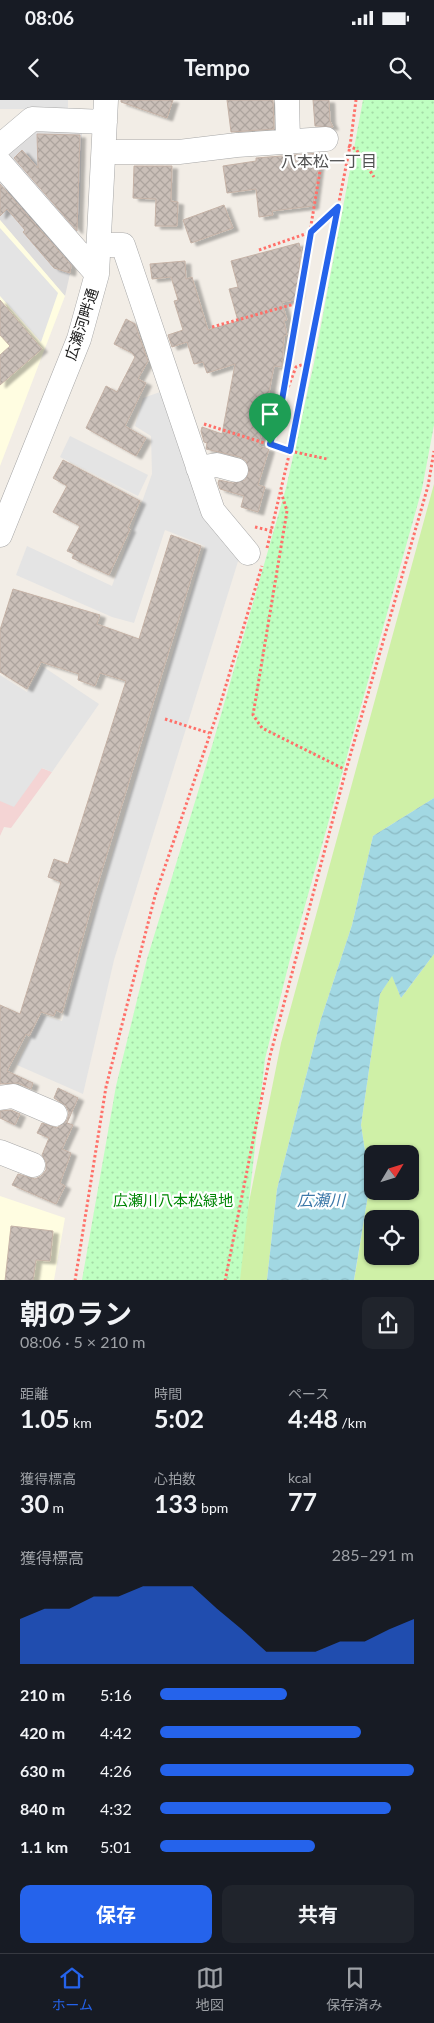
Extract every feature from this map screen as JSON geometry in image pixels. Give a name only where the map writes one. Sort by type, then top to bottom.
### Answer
[{"type":"street","points":[[287,100],[288,140]]},
{"type":"street","points":[[0,146],[32,120],[105,111]]},
{"type":"street","name":"広瀬河畔通","points":[[0,535],[79,339],[97,274],[100,245],[105,111]]},
{"type":"street","points":[[104,152],[179,152],[288,140],[335,142]]},
{"type":"street","points":[[0,164],[97,274]]},
{"type":"street","points":[[100,245],[123,245],[213,511],[259,556]]},
{"type":"street","points":[[198,468],[217,465],[236,470]]},
{"type":"street","points":[[0,1098],[13,1096],[55,1114]]},
{"type":"street","points":[[0,1152],[32,1164]]},
{"type":"path","points":[[74,1280],[106,1086],[155,896],[209,733],[259,556],[272,530],[308,363],[350,146],[356,100]]},
{"type":"path","points":[[281,406],[311,232],[335,142],[356,149],[374,177]]},
{"type":"path","points":[[259,250],[311,232],[338,207]]},
{"type":"path","points":[[212,327],[298,303]]},
{"type":"path","points":[[270,444],[281,406],[296,367],[308,363]]},
{"type":"path","points":[[180,417],[290,451],[326,458]]},
{"type":"path","points":[[225,1280],[270,1056],[346,770],[428,486],[434,451]]},
{"type":"path","points":[[280,492],[287,511],[253,715],[262,728],[346,770]]},
{"type":"path","points":[[256,527],[272,530]]},
{"type":"path","points":[[165,719],[209,733]]},
{"type":"shaded area","points":[[0,100],[68,100],[68,109],[0,109]]},
{"type":"shaded area","points":[[82,131],[80,209],[76,239],[2,153],[27,132]]},
{"type":"shaded area","points":[[0,170],[74,256],[65,296],[0,220]]},
{"type":"shaded area","points":[[0,220],[65,296],[0,466]]},
{"type":"shaded area","points":[[0,228],[58,293],[41,342],[0,296]]},
{"type":"shaded area","points":[[163,391],[240,555],[114,960],[83,1094],[17,1065],[41,1015],[62,1021],[205,546],[165,530],[134,623],[112,617],[16,575],[27,546],[112,586],[152,474],[151,436],[135,426],[143,398]]},
{"type":"shaded area","points":[[70,436],[148,475],[138,496],[60,457]]},
{"type":"shaded area","points":[[42,666],[99,704],[52,772],[42,768],[14,807],[0,801],[0,675],[27,692]]},
{"type":"shaded area","points":[[0,752],[52,772],[11,828],[4,827],[0,836]]},
{"type":"shaded area","points":[[0,1196],[65,1218],[54,1280],[0,1280]]},
{"type":"green space","name":"広瀬川八本松緑地","points":[[363,100],[434,100],[434,425],[422,489],[290,959],[265,1059],[240,1280],[82,1280],[116,1086],[147,959],[212,746],[286,488],[314,363]]},
{"type":"green space","points":[[434,484],[434,798],[373,836],[352,925],[320,1022],[277,1189],[267,1280],[231,1280],[246,1217],[281,1043]]},
{"type":"green space","points":[[434,954],[434,1280],[354,1280],[364,1220],[364,1265],[419,1265],[419,1210],[366,1210],[367,1200],[419,1200],[419,1145],[364,1145],[361,1125],[380,994],[392,975],[401,998]]},
{"type":"water","name":"広瀬川","points":[[434,798],[434,954],[401,998],[392,976],[380,994],[361,1125],[364,1145],[364,1200],[367,1200],[364,1210],[354,1280],[267,1280],[277,1189],[320,1022],[352,925],[373,836]]},
{"type":"building","points":[[121,100],[173,100],[167,118],[121,102]]},
{"type":"building","points":[[227,100],[273,100],[274,129],[231,132]]},
{"type":"building","points":[[313,100],[329,100],[330,121],[333,127],[315,126]]},
{"type":"building","points":[[37,134],[80,135],[77,231],[14,158],[22,150],[38,168]]},
{"type":"building","points":[[320,153],[313,206],[272,211],[273,215],[259,217],[256,189],[227,193],[223,166],[256,161],[256,158]]},
{"type":"building","points":[[134,166],[172,166],[171,201],[178,202],[177,226],[155,226],[156,199],[133,198]]},
{"type":"building","points":[[0,184],[71,265],[70,273],[54,268],[23,232],[25,230],[7,209],[0,216]]},
{"type":"building","points":[[224,205],[233,228],[191,243],[183,220]]},
{"type":"building","points":[[299,243],[303,256],[300,257],[298,295],[294,300],[282,302],[287,320],[284,321],[287,335],[284,336],[282,367],[274,366],[259,446],[269,449],[258,485],[265,487],[258,512],[241,507],[244,496],[220,489],[218,483],[219,480],[233,483],[245,480],[249,473],[246,461],[240,457],[206,449],[207,443],[204,442],[201,431],[202,427],[222,434],[235,364],[207,373],[203,362],[194,364],[187,342],[172,347],[168,335],[183,330],[174,301],[178,300],[171,277],[152,279],[150,264],[185,261],[186,279],[192,277],[208,330],[238,321],[229,289],[238,287],[231,261]]},
{"type":"building","points":[[0,300],[42,349],[0,385],[0,355],[10,346],[0,335]]},
{"type":"building","points":[[126,319],[135,324],[148,361],[138,379],[146,383],[125,426],[146,438],[136,456],[86,428],[106,386],[117,392],[135,357],[132,353],[114,344]]},
{"type":"building","points":[[63,460],[140,501],[128,528],[130,529],[109,575],[72,558],[74,554],[67,551],[80,526],[53,512],[67,486],[53,478]]},
{"type":"building","points":[[171,535],[201,546],[95,893],[62,1013],[56,1010],[54,1016],[41,1012],[29,1036],[26,1034],[7,1071],[33,1083],[31,1089],[18,1083],[0,1084],[0,1005],[20,1014],[61,882],[48,877],[54,859],[68,864],[126,681],[100,673],[95,686],[78,680],[79,674],[41,662],[27,689],[0,672],[0,630],[13,589],[100,615],[97,624],[139,639]]},
{"type":"building","points":[[58,1088],[78,1098],[67,1123],[73,1125],[62,1149],[71,1153],[60,1183],[65,1186],[56,1204],[12,1185],[18,1174],[35,1179],[46,1170],[46,1162],[42,1155],[49,1138],[37,1133],[42,1123],[57,1128],[67,1120],[69,1113],[66,1106],[54,1098]]},
{"type":"building","points":[[11,1110],[20,1114],[15,1125],[0,1118],[0,1111]]},
{"type":"building","points":[[11,1226],[53,1231],[50,1261],[36,1260],[33,1280],[5,1280]]},
{"type":"district","name":"八本松一丁目","points":[[329,160]]},
{"type":"route","points":[[338,207],[290,451],[270,444],[281,406],[311,232],[338,207]]}]
